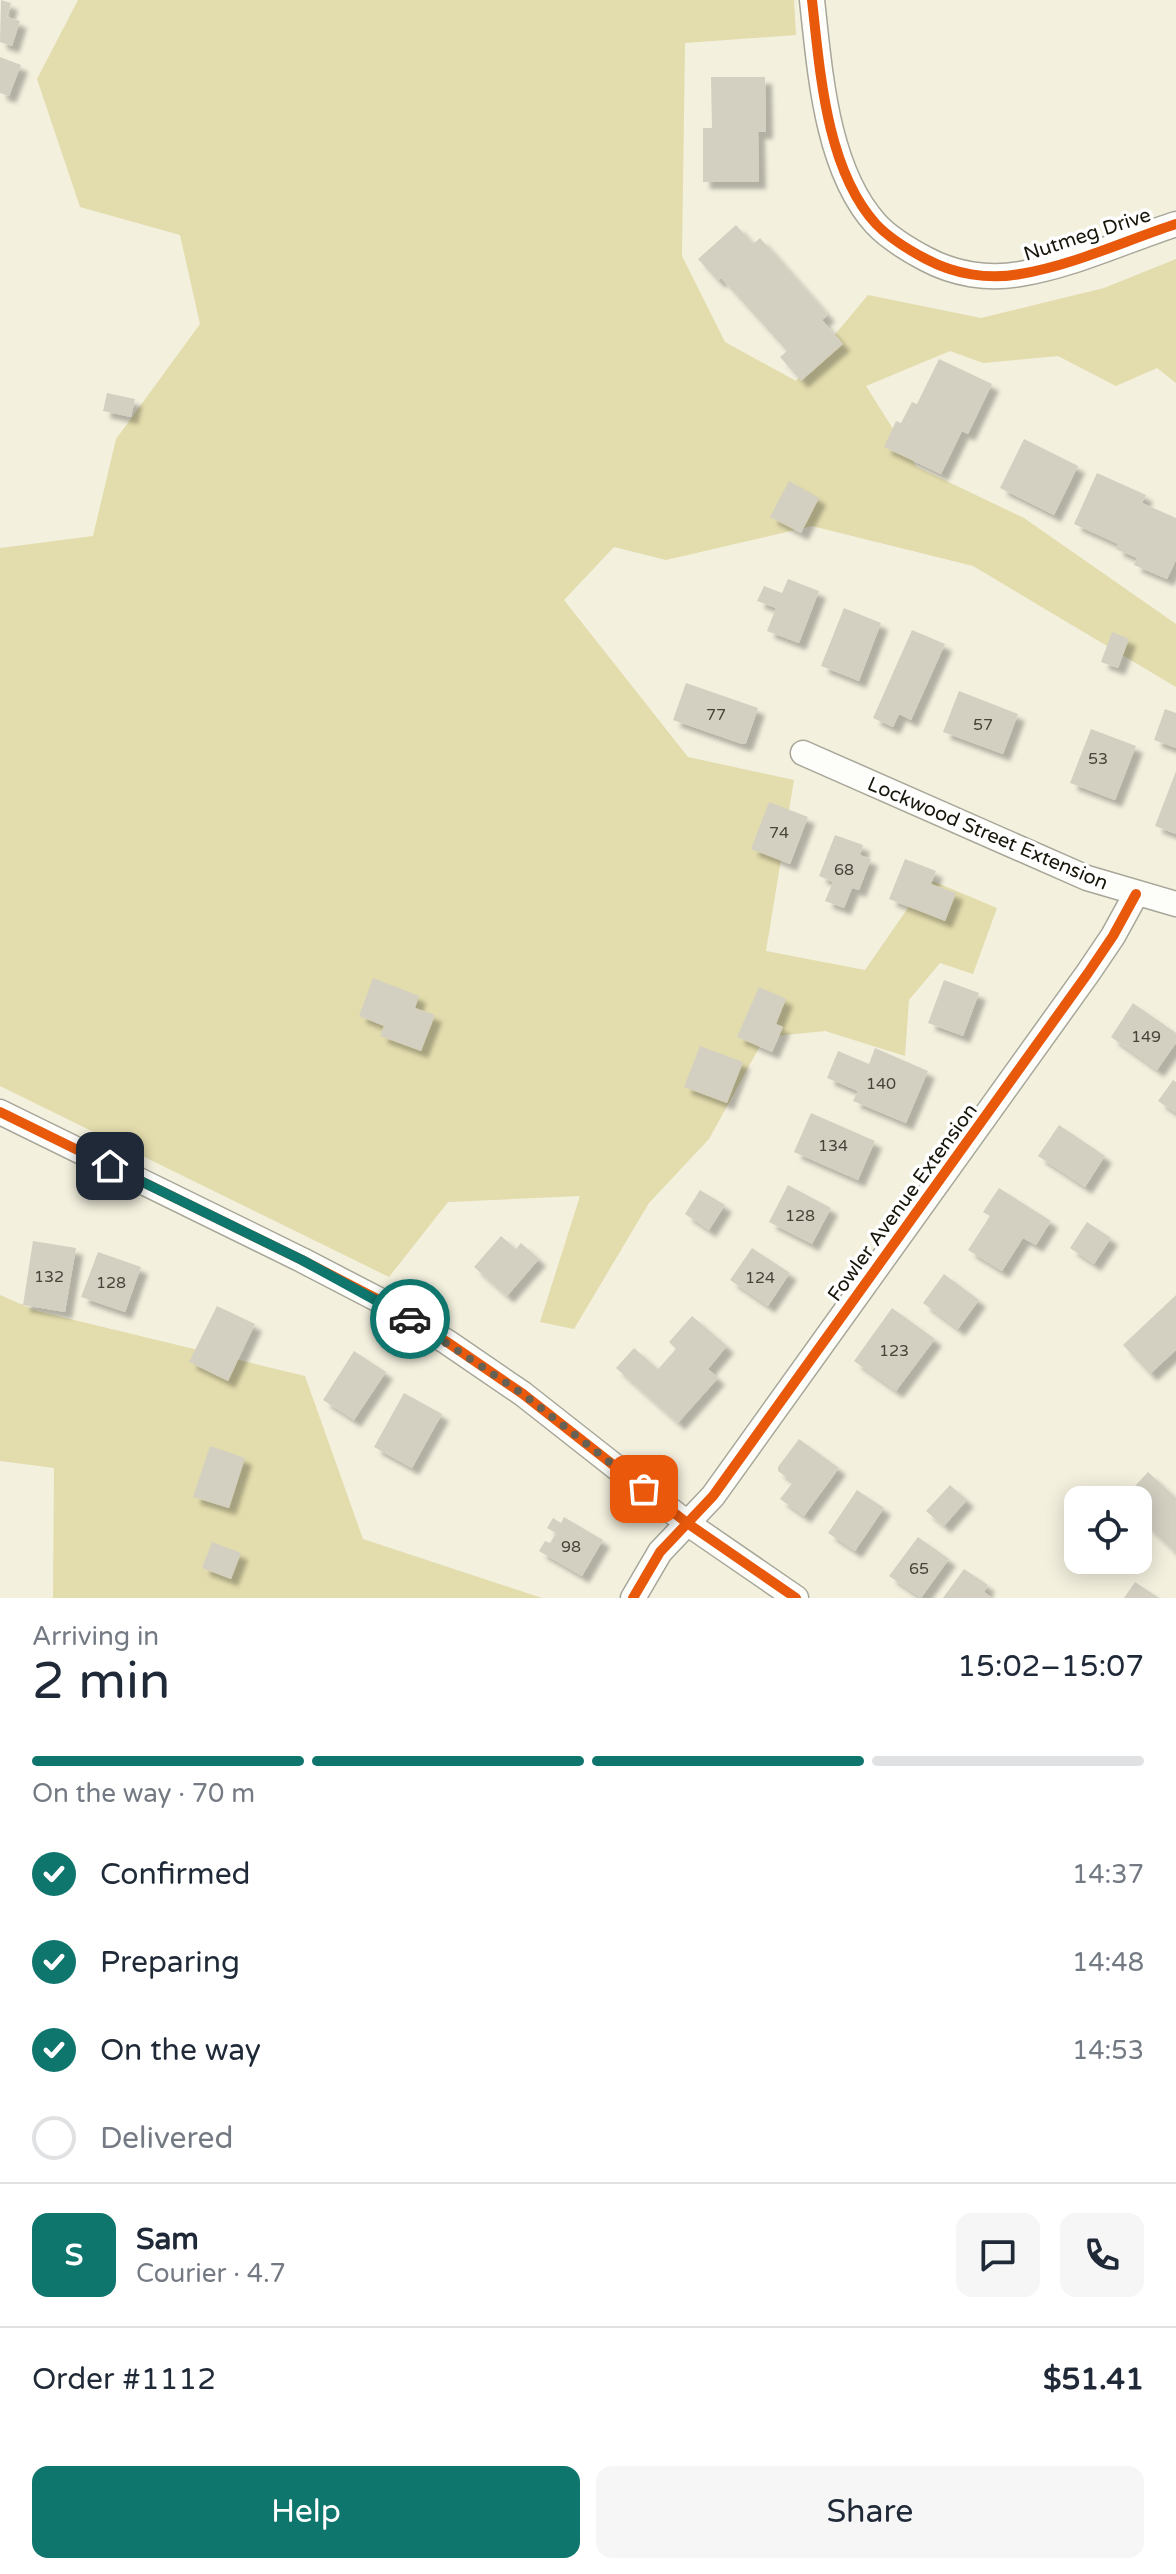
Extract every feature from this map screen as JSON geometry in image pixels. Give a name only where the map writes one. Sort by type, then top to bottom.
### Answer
[{"type":"street","name":"Nutmeg Drive","points":[[812,0],[818,52],[840,160],[857,197],[877,225],[906,248],[941,267],[978,276],[1017,275],[1059,266],[1176,224]]},
{"type":"street","name":"Lockwood Street Extension","points":[[803,753],[1087,878],[1176,904]]},
{"type":"street","name":"Fowler Avenue Extension","points":[[633,1598],[660,1552],[713,1496],[1088,973],[1136,894]]},
{"type":"street","points":[[0,1112],[379,1300],[523,1394],[687,1523],[796,1598]]},
{"type":"shaded area","points":[[78,0],[794,0],[796,35],[685,43],[682,256],[725,342],[796,381],[868,295],[981,318],[1104,288],[1176,259],[1176,383],[1157,368],[1116,386],[1058,356],[983,363],[950,351],[866,386],[917,467],[1024,518],[1176,624],[1176,687],[973,566],[812,526],[666,560],[614,547],[564,600],[688,757],[794,780],[766,951],[865,970],[928,879],[997,908],[973,974],[940,963],[909,1000],[905,1056],[825,1031],[765,1037],[709,1139],[649,1203],[574,1329],[540,1322],[580,1196],[448,1202],[389,1277],[0,1086],[0,548],[93,536],[116,439],[200,324],[180,235],[80,207],[37,79]]},
{"type":"shaded area","points":[[0,1295],[37,1311],[305,1376],[363,1539],[542,1598],[53,1598],[54,1468],[0,1461]]},
{"type":"building","points":[[1,0],[11,3],[7,17],[20,21],[12,46],[0,42]]},
{"type":"building","points":[[0,57],[21,65],[9,96],[0,93]]},
{"type":"building","points":[[711,77],[765,77],[766,132],[758,132],[759,182],[703,182],[703,128],[712,128]]},
{"type":"building","points":[[736,225],[753,244],[760,238],[828,315],[822,320],[843,344],[801,381],[780,357],[787,351],[721,278],[718,281],[698,259]]},
{"type":"building","points":[[939,359],[992,384],[968,434],[962,431],[941,474],[884,447],[896,421],[901,423],[912,402],[917,404]]},
{"type":"building","points":[[107,393],[135,399],[131,417],[103,411]]},
{"type":"building","points":[[1024,439],[1078,466],[1054,515],[1000,488]]},
{"type":"building","points":[[1097,473],[1146,495],[1142,503],[1176,518],[1176,560],[1167,579],[1134,565],[1137,558],[1116,549],[1118,544],[1074,524]]},
{"type":"building","points":[[789,481],[819,498],[801,533],[770,517]]},
{"type":"building","points":[[788,579],[819,591],[799,643],[767,631],[776,608],[757,601],[764,586],[782,593]]},
{"type":"building","points":[[844,608],[881,623],[859,681],[821,666]]},
{"type":"building","points":[[912,630],[945,644],[911,720],[899,714],[893,727],[873,718]]},
{"type":"building","points":[[1112,632],[1129,639],[1118,668],[1101,662]]},
{"type":"building","points":[[686,683],[758,708],[746,743],[673,720]]},
{"type":"building","points":[[959,691],[1018,714],[1003,754],[943,732]]},
{"type":"building","points":[[1165,709],[1176,713],[1176,748],[1154,740]]},
{"type":"building","points":[[1091,729],[1136,746],[1115,800],[1070,783]]},
{"type":"building","points":[[1176,771],[1176,834],[1155,826]]},
{"type":"building","points":[[769,802],[808,817],[790,864],[751,849]]},
{"type":"building","points":[[835,835],[863,845],[860,855],[871,859],[859,890],[852,888],[844,908],[825,901],[833,882],[819,876]]},
{"type":"building","points":[[905,859],[936,871],[931,884],[956,893],[945,921],[889,899]]},
{"type":"building","points":[[373,978],[419,996],[415,1008],[435,1015],[421,1051],[380,1036],[384,1026],[359,1016]]},
{"type":"building","points":[[944,980],[979,993],[963,1036],[928,1023]]},
{"type":"building","points":[[759,987],[786,999],[776,1024],[783,1027],[772,1052],[737,1037]]},
{"type":"building","points":[[1133,1003],[1176,1033],[1176,1043],[1157,1070],[1111,1037]]},
{"type":"building","points":[[700,1046],[743,1062],[727,1103],[684,1087]]},
{"type":"building","points":[[875,1048],[928,1071],[906,1123],[853,1101],[858,1091],[827,1078],[838,1051],[869,1064]]},
{"type":"building","points":[[1173,1080],[1176,1082],[1176,1113],[1158,1101]]},
{"type":"building","points":[[811,1113],[875,1141],[858,1180],[794,1152]]},
{"type":"building","points":[[1059,1125],[1105,1156],[1085,1187],[1038,1156]]},
{"type":"building","points":[[788,1185],[831,1208],[812,1244],[769,1222]]},
{"type":"building","points":[[999,1188],[1051,1221],[1036,1245],[1023,1238],[1002,1271],[968,1250],[990,1216],[983,1212]]},
{"type":"building","points":[[700,1190],[725,1205],[709,1230],[685,1214]]},
{"type":"building","points":[[1087,1222],[1111,1238],[1094,1264],[1070,1248]]},
{"type":"building","points":[[501,1236],[516,1249],[521,1243],[539,1259],[507,1296],[474,1267]]},
{"type":"building","points":[[33,1241],[76,1248],[65,1312],[23,1305]]},
{"type":"building","points":[[752,1248],[790,1273],[768,1306],[730,1280]]},
{"type":"building","points":[[98,1252],[141,1267],[125,1312],[81,1297]]},
{"type":"building","points":[[944,1274],[979,1300],[958,1329],[923,1303]]},
{"type":"building","points":[[1176,1295],[1176,1350],[1150,1374],[1123,1345]]},
{"type":"building","points":[[217,1306],[255,1324],[228,1381],[189,1362]]},
{"type":"building","points":[[892,1308],[935,1339],[896,1391],[854,1361]]},
{"type":"building","points":[[692,1316],[727,1346],[708,1369],[718,1378],[678,1423],[616,1368],[634,1348],[658,1369],[676,1349],[669,1342]]},
{"type":"building","points":[[354,1351],[386,1372],[354,1420],[323,1400]]},
{"type":"building","points":[[404,1393],[442,1414],[412,1468],[374,1447]]},
{"type":"building","points":[[799,1439],[839,1468],[804,1516],[780,1499],[793,1482],[778,1471]]},
{"type":"building","points":[[210,1446],[245,1458],[229,1508],[193,1497]]},
{"type":"building","points":[[1148,1472],[1176,1498],[1176,1553],[1152,1530],[1152,1486],[1135,1486]]},
{"type":"building","points":[[950,1485],[967,1500],[944,1526],[926,1511]]},
{"type":"building","points":[[857,1490],[884,1508],[855,1551],[828,1533]]},
{"type":"building","points":[[564,1517],[603,1540],[582,1576],[539,1551],[545,1541],[550,1543],[556,1533],[547,1528],[553,1518],[561,1523]]},
{"type":"building","points":[[918,1537],[949,1559],[921,1598],[889,1576]]},
{"type":"building","points":[[212,1542],[241,1553],[231,1579],[202,1568]]},
{"type":"building","points":[[964,1569],[988,1585],[984,1592],[992,1598],[943,1598]]},
{"type":"building","points":[[1135,1582],[1159,1598],[1124,1598]]},
{"type":"cycle path","points":[[812,0],[828,118],[846,176],[876,224],[906,248],[960,272],[1008,276],[1060,265],[1176,224]]},
{"type":"cycle path","points":[[633,1598],[660,1552],[713,1496],[1088,973],[1136,894]]},
{"type":"cycle path","points":[[0,1112],[379,1300],[523,1394],[687,1523],[796,1598]]},
{"type":"way so far","points":[[410,1319],[523,1394],[644,1489]]},
{"type":"route","points":[[110,1166],[302,1260],[410,1319]]}]
